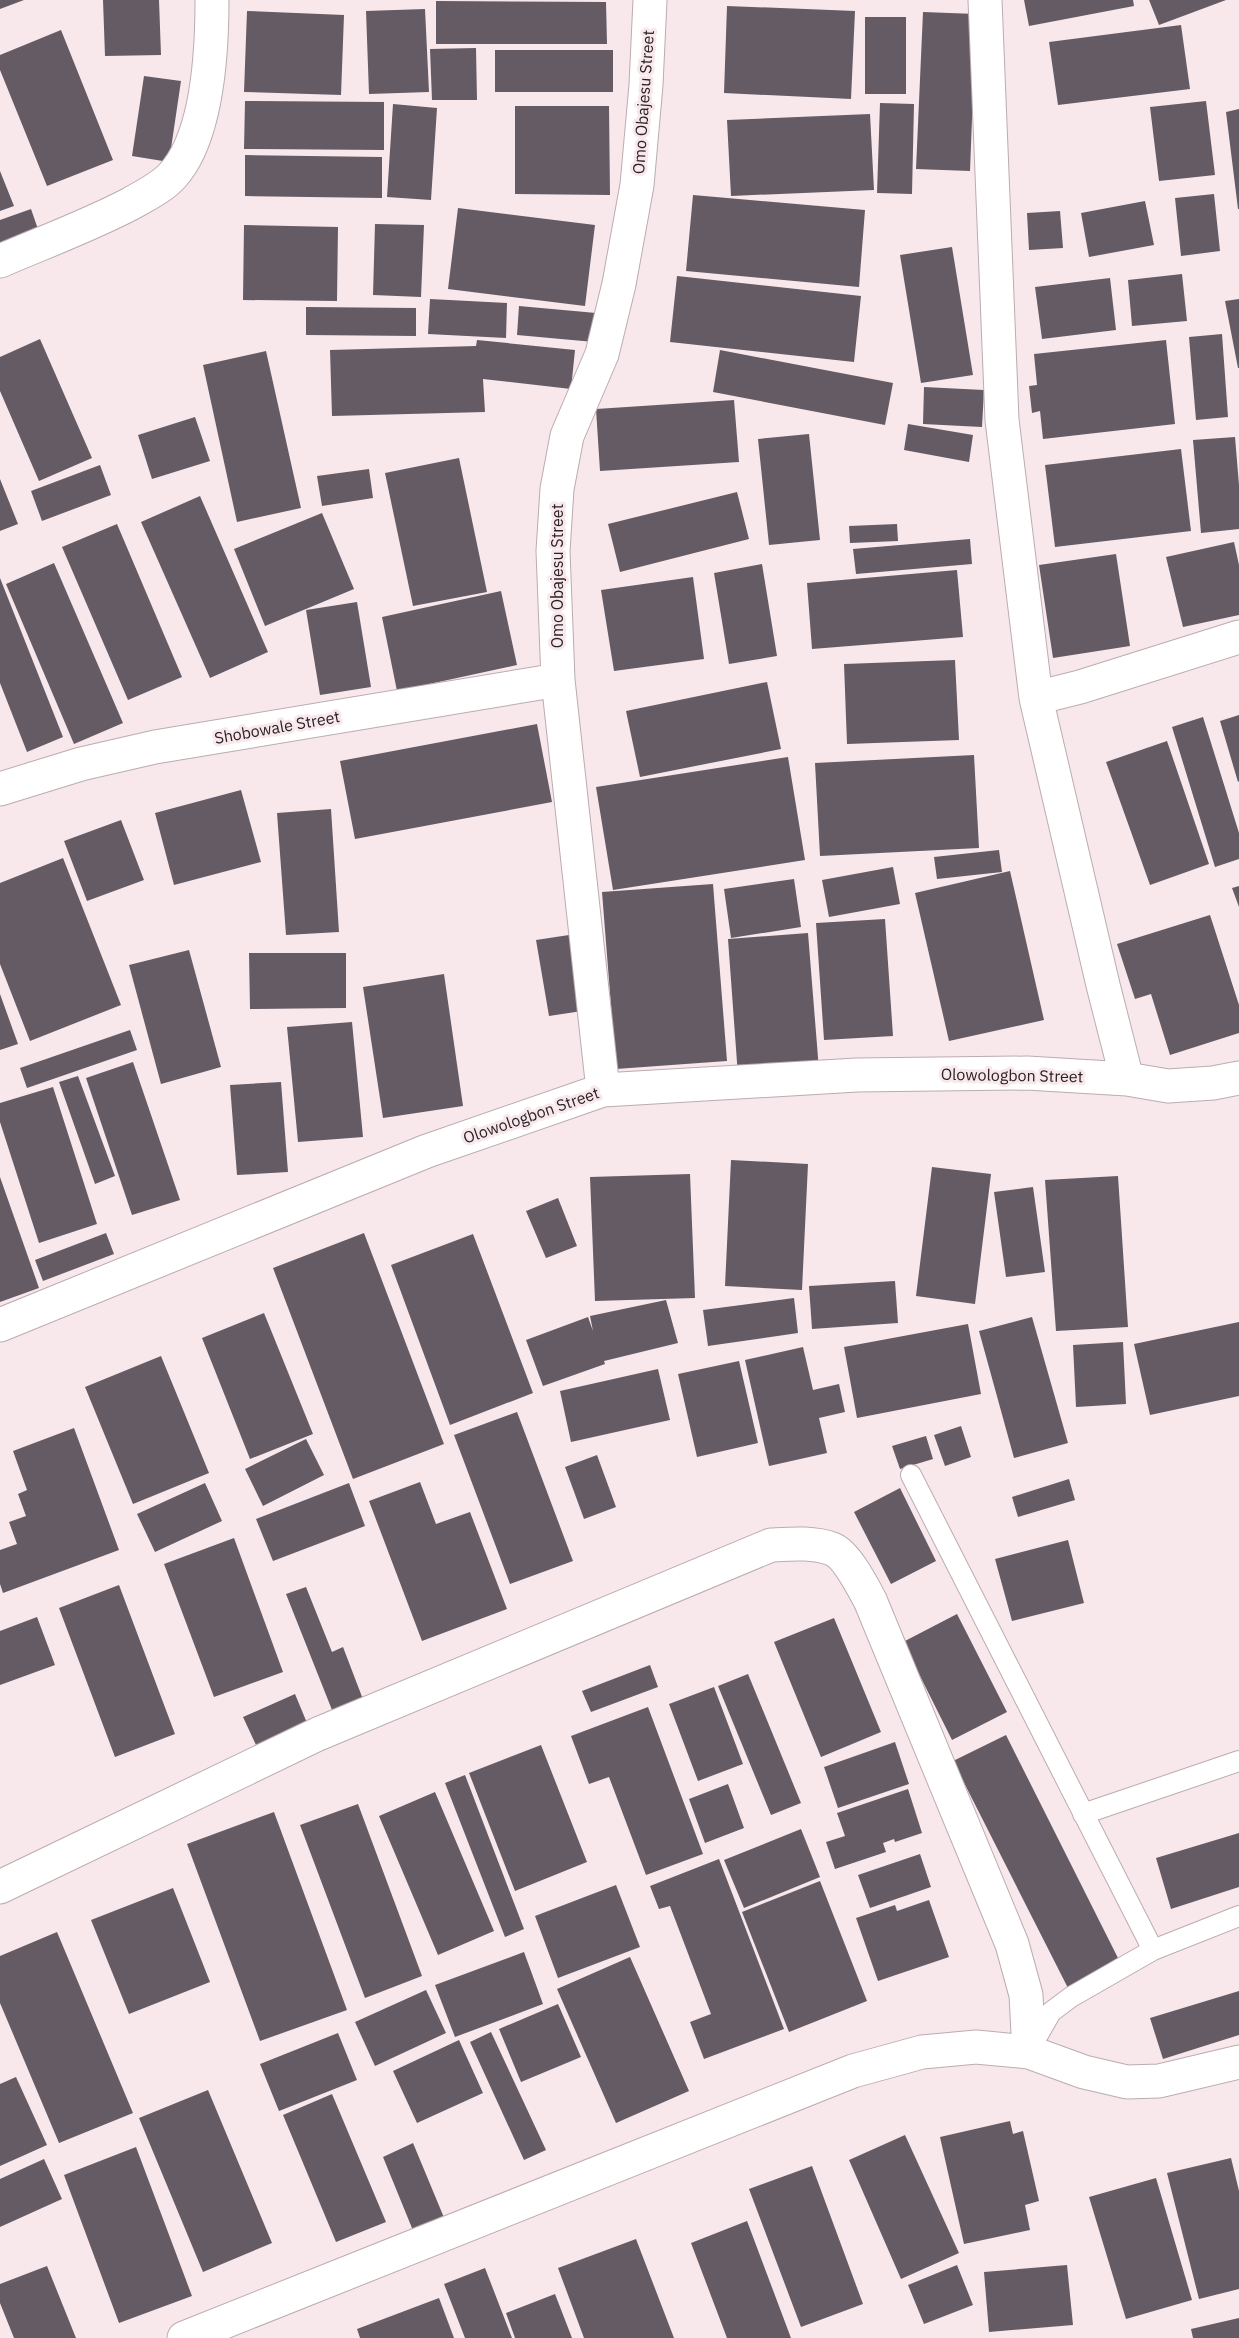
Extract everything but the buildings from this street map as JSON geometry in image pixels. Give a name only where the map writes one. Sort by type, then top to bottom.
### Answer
[{"type":"street","points":[[0,261],[104,217],[147,195],[172,176],[193,144],[205,93],[212,43],[212,0]]},
{"type":"street","name":"Omo Obajesu Street","points":[[603,1090],[558,680],[553,551],[557,489],[567,436],[602,354],[619,284],[637,185],[646,86],[650,0]]},
{"type":"street","points":[[985,0],[1002,420],[1036,698],[1102,986],[1127,1079]]},
{"type":"street","points":[[1036,698],[1080,687],[1239,637]]},
{"type":"street","name":"Shobowale Street","points":[[0,789],[81,764],[155,747],[558,680]]},
{"type":"street","name":"Olowologbon Street","points":[[0,1325],[428,1151],[603,1090],[857,1075],[1027,1073],[1127,1079],[1168,1086],[1213,1083],[1239,1078]]},
{"type":"street","points":[[0,1887],[318,1734],[771,1545],[802,1543],[834,1549],[857,1575],[870,1600],[1012,1944],[1026,1995],[1029,2052]]},
{"type":"street","points":[[184,2338],[853,2071],[922,2052],[976,2047],[1029,2052],[1084,2072],[1127,2082],[1159,2081],[1239,2062]]},
{"type":"lane","points":[[911,1475],[1153,1950]]},
{"type":"lane","points":[[1083,1814],[1239,1761]]},
{"type":"lane","points":[[1029,2052],[1051,2012],[1071,1997],[1153,1950],[1239,1916]]}]
